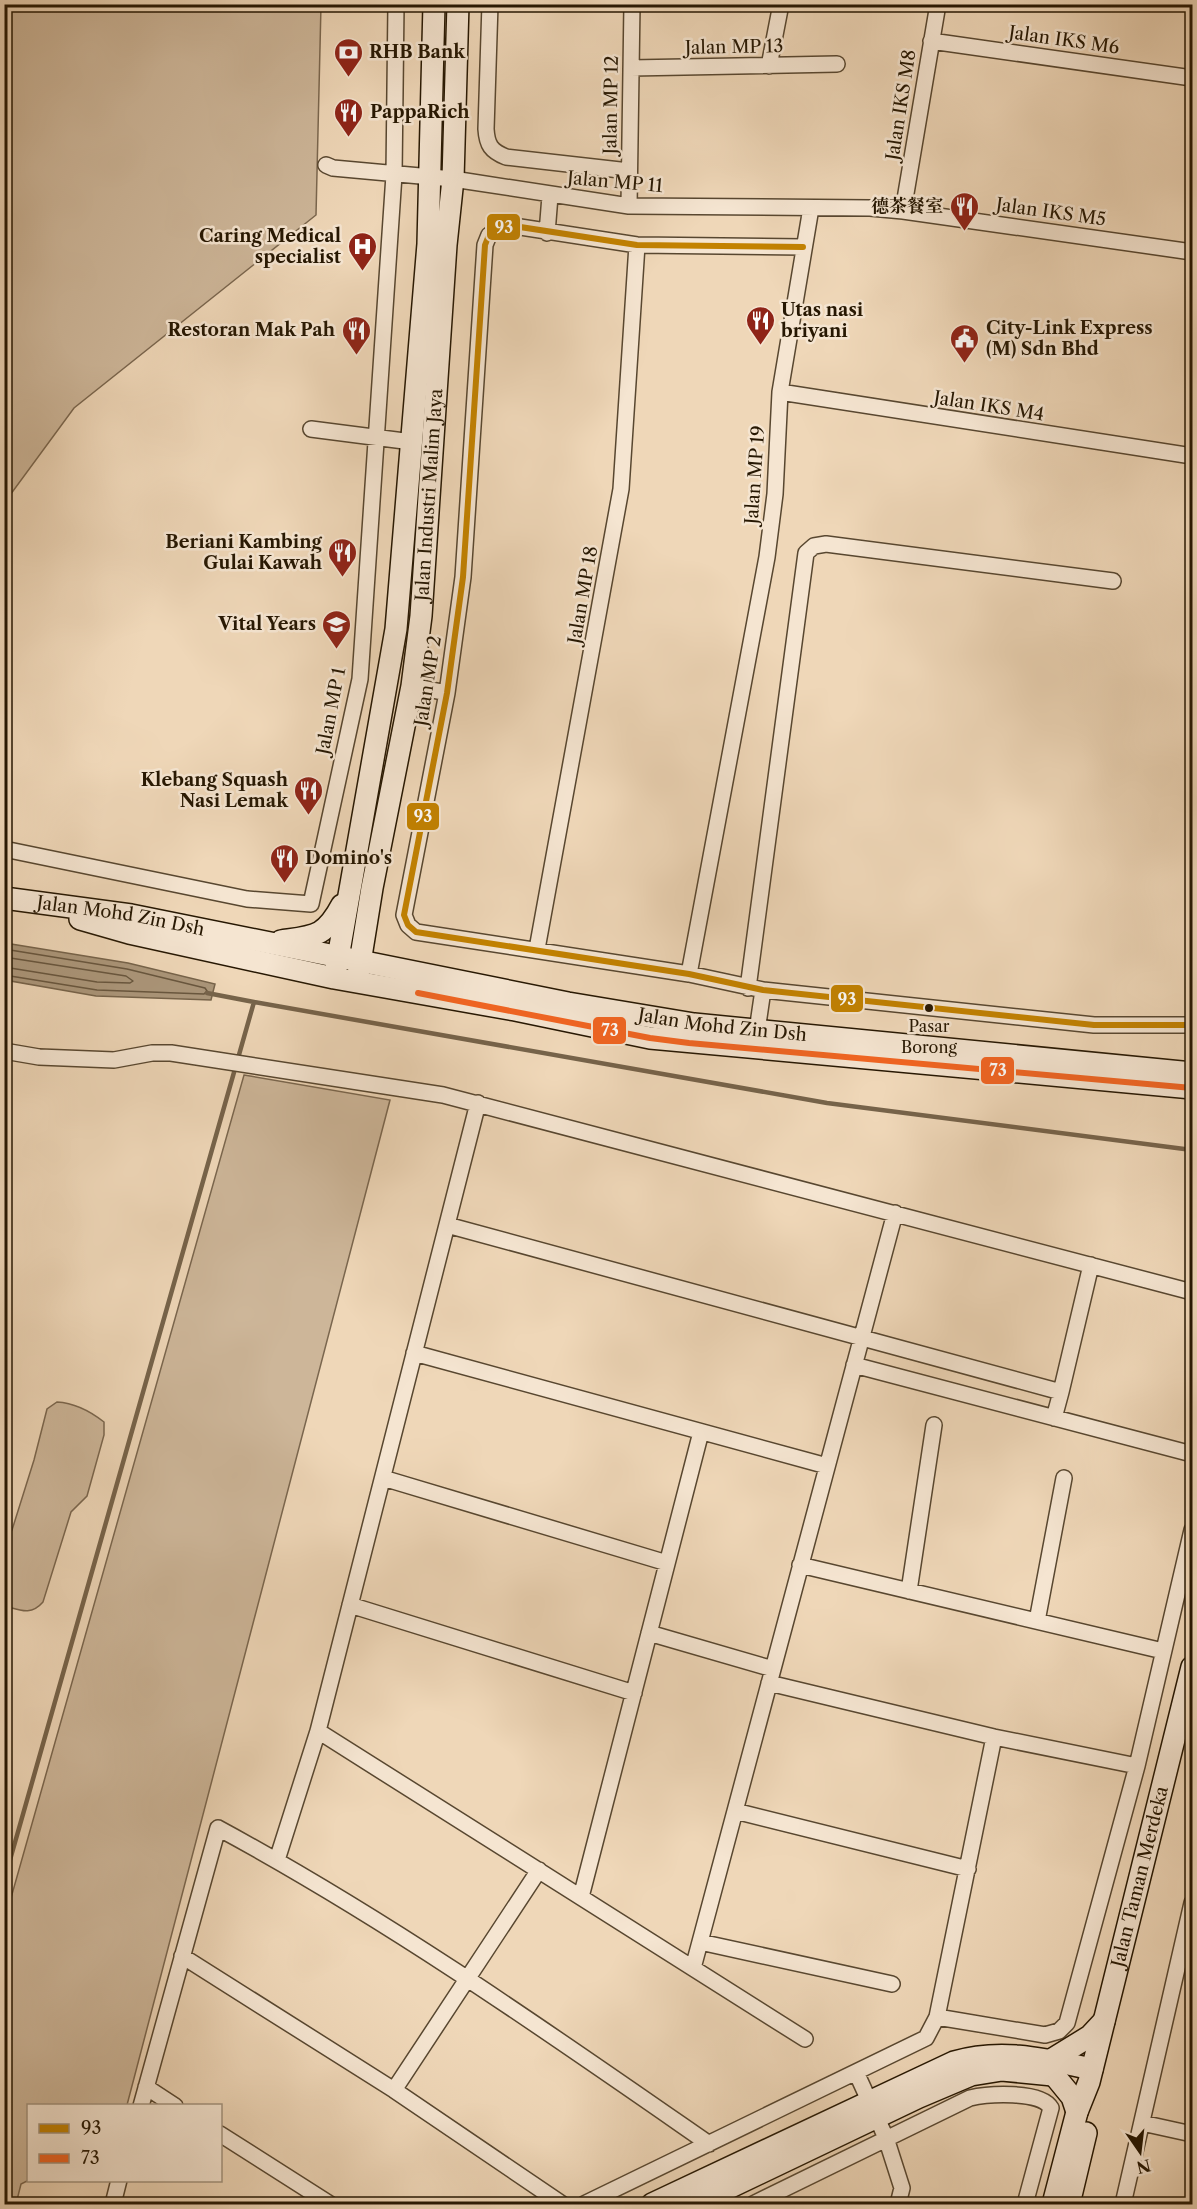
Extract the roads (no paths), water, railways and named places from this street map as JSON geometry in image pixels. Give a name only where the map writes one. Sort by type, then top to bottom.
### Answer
[{"type":"main road","name":"Jalan Industri Malim Jaya","points":[[334,978],[347,894],[396,629],[431,178],[434,4]]},
{"type":"main road","name":"Jalan Industri Malim Jaya","points":[[359,972],[372,888],[412,686],[421,616],[446,245],[453,179],[458,4]]},
{"type":"main road","points":[[372,888],[375,937],[384,952],[413,972]]},
{"type":"main road","points":[[266,944],[314,936],[324,931],[332,923],[347,894]]},
{"type":"main road","name":"Jalan Mohd Zin Dsh","points":[[10,899],[131,915],[338,957],[359,972],[669,1041],[1124,1074],[1192,1073]]},
{"type":"main road","name":"Jalan Mohd Zin Dsh","points":[[10,899],[129,933],[334,978],[359,972],[413,972],[568,1003],[694,1024],[1124,1074],[1192,1088]]},
{"type":"main road","points":[[1124,1074],[1162,1060],[1192,1061]]},
{"type":"main road","points":[[1124,1074],[1192,1097]]},
{"type":"main road","name":"Jalan Taman Merdeka","points":[[1053,2205],[1077,2112],[1089,2080],[1192,1667]]},
{"type":"main road","points":[[1053,2068],[1104,2021]]},
{"type":"main road","points":[[1053,2068],[1072,2097],[1077,2112]]},
{"type":"main road","points":[[652,2205],[873,2109],[971,2075],[1002,2070],[1053,2068],[1089,2080]]},
{"type":"main road","name":"Jalan Taman Merdeka","points":[[1070,2205],[1088,2124],[1089,2080]]},
{"type":"main road","points":[[695,2205],[873,2109]]},
{"type":"street","name":"Jalan MP 1","points":[[4,849],[247,899],[311,904],[360,679],[394,175],[396,4]]},
{"type":"street","points":[[490,4],[487,143],[495,152],[506,157],[629,171]]},
{"type":"street","name":"Jalan MP 12","points":[[629,206],[632,4]]},
{"type":"street","points":[[769,66],[781,4]]},
{"type":"street","name":"Jalan IKS M8","points":[[903,211],[938,4]]},
{"type":"street","name":"Jalan IKS M6","points":[[931,41],[1192,78]]},
{"type":"street","name":"Jalan MP 13","points":[[631,68],[837,64]]},
{"type":"street","name":"Jalan MP 11","points":[[326,165],[333,168],[394,175],[453,179],[550,196],[629,206],[903,211]]},
{"type":"street","points":[[550,196],[547,232],[637,245],[803,247]]},
{"type":"street","name":"Jalan MP 19","points":[[689,974],[767,557],[775,494],[780,392],[811,208]]},
{"type":"street","name":"Jalan IKS M5","points":[[903,211],[1192,252]]},
{"type":"street","name":"Jalan MP 2","points":[[537,949],[416,932],[408,925],[404,915],[447,693],[464,577],[485,245],[489,236],[507,225],[547,232]]},
{"type":"street","name":"Jalan MP 18","points":[[537,949],[621,489],[637,245]]},
{"type":"street","name":"Jalan IKS M4","points":[[780,392],[1192,456]]},
{"type":"street","points":[[311,429],[412,442]]},
{"type":"street","points":[[757,1031],[756,989],[806,553],[814,546],[826,544],[1113,581]]},
{"type":"street","points":[[412,686],[447,693]]},
{"type":"street","points":[[537,949],[689,974],[756,989],[1094,1025],[1192,1025]]},
{"type":"street","points":[[4,1051],[39,1057],[114,1060],[152,1053],[171,1053],[408,1088],[478,1103],[1192,1292]]},
{"type":"street","points":[[277,1860],[318,1731],[478,1103]]},
{"type":"street","points":[[693,1968],[895,1213]]},
{"type":"street","points":[[447,1225],[1061,1392]]},
{"type":"street","points":[[1054,1418],[1091,1265]]},
{"type":"street","points":[[414,1353],[827,1466]]},
{"type":"street","points":[[854,1365],[1192,1454]]},
{"type":"street","points":[[909,1591],[934,1425]]},
{"type":"street","points":[[581,1897],[701,1432]]},
{"type":"street","points":[[383,1478],[667,1563]]},
{"type":"street","points":[[1036,1621],[1064,1478]]},
{"type":"street","points":[[937,2017],[1045,2035],[1059,2031],[1067,2022],[1137,1766],[1192,1530]]},
{"type":"street","points":[[800,1565],[1163,1652]]},
{"type":"street","points":[[350,1605],[634,1693]]},
{"type":"street","points":[[649,1633],[771,1676],[994,1737],[1137,1766]]},
{"type":"street","points":[[318,1731],[805,2039]]},
{"type":"street","points":[[584,2205],[926,2038],[937,2017],[994,1737]]},
{"type":"street","points":[[735,1811],[968,1869]]},
{"type":"street","points":[[142,2104],[218,1828],[277,1860],[468,1978],[709,2144]]},
{"type":"street","points":[[394,2090],[539,1870]]},
{"type":"street","points":[[1123,2205],[1192,1903]]},
{"type":"street","points":[[700,1942],[892,1984]]},
{"type":"street","points":[[182,1956],[394,2090],[561,2205]]},
{"type":"street","points":[[856,2072],[886,2138],[902,2188],[898,2205]]},
{"type":"street","points":[[146,2087],[172,2104]]},
{"type":"street","points":[[753,2205],[970,2098],[1004,2093],[1046,2102],[1051,2108],[1025,2205]]},
{"type":"street","points":[[1142,2123],[1192,2134]]},
{"type":"street","points":[[222,2135],[330,2205]]},
{"type":"street","points":[[113,2205],[119,2182]]},
{"type":"water","points":[[5,943],[128,963],[215,984],[211,1000],[96,996],[5,980]]},
{"type":"waterway","points":[[207,993],[254,1002]]},
{"type":"waterway","points":[[4,1881],[254,1002],[827,1103],[1192,1150]]},
{"type":"place","name":"RHB Bank","points":[[348,78]]},
{"type":"place","name":"PappaRich","points":[[349,138]]},
{"type":"place","name":"德茶餐室","points":[[964,232]]},
{"type":"place","name":"Caring Medical specialist","points":[[362,272]]},
{"type":"place","name":"Utas nasi briyani","points":[[760,346]]},
{"type":"place","name":"Restoran Mak Pah","points":[[356,356]]},
{"type":"place","name":"City-Link Express (M) Sdn Bhd","points":[[965,364]]},
{"type":"place","name":"Beriani Kambing Gulai Kawah","points":[[343,578]]},
{"type":"place","name":"Vital Years","points":[[337,650]]},
{"type":"place","name":"Klebang Squash Nasi Lemak","points":[[309,816]]},
{"type":"place","name":"Domino's","points":[[284,884]]},
{"type":"place","name":"Pasar Borong","points":[[929,1008]]}]
